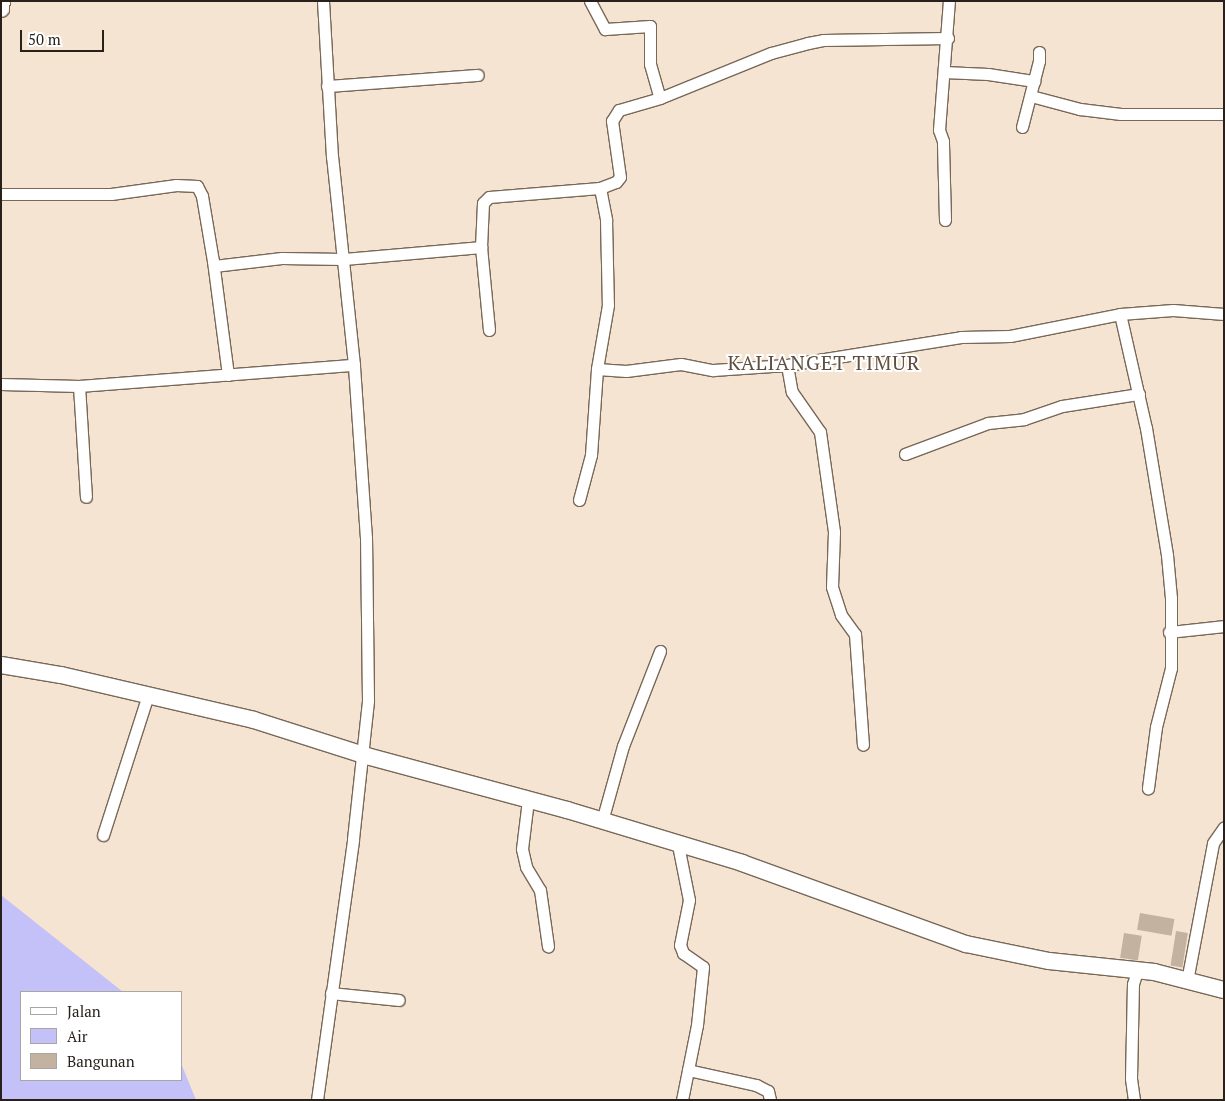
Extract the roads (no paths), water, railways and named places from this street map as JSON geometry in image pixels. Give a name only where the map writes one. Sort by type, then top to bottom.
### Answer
[{"type":"main road","points":[[1,9],[2,1]]},
{"type":"main road","points":[[1,664],[148,695],[254,720],[361,754],[602,821],[742,863],[966,944],[1049,961],[1137,971],[1224,990]]},
{"type":"street","points":[[317,1100],[353,839],[368,700],[366,538],[354,365],[327,86],[323,1]]},
{"type":"street","points":[[590,1],[605,29],[650,26],[650,64],[660,98]]},
{"type":"street","points":[[945,220],[943,141],[939,130],[948,38],[949,1]]},
{"type":"street","points":[[489,330],[481,247],[481,209],[489,197],[600,188],[616,182],[620,177],[614,115],[619,110],[660,98],[771,53],[823,40],[948,38]]},
{"type":"street","points":[[1022,127],[1031,96],[1038,52]]},
{"type":"street","points":[[944,72],[988,74],[1034,81]]},
{"type":"street","points":[[327,86],[478,76]]},
{"type":"street","points":[[1031,96],[1080,109],[1121,114],[1224,114]]},
{"type":"street","points":[[1,194],[111,194],[191,184],[197,186],[202,196],[214,266],[228,375]]},
{"type":"street","points":[[579,500],[590,455],[597,369],[608,305],[606,220],[600,188]]},
{"type":"street","points":[[214,266],[282,258],[344,259],[481,247]]},
{"type":"street","points":[[597,369],[626,371],[681,364],[713,370],[787,365],[961,337],[1010,336],[1120,314],[1173,310],[1224,314]]},
{"type":"street","points":[[1120,314],[1139,394],[1167,555],[1168,690],[1156,726],[1148,788]]},
{"type":"street","points":[[1,384],[79,386],[354,365]]},
{"type":"street","points":[[787,365],[792,392],[820,432],[834,532],[833,593],[841,615],[855,634],[864,745]]},
{"type":"street","points":[[79,386],[86,497]]},
{"type":"street","points":[[905,454],[988,423],[1024,418],[1062,406],[1139,394]]},
{"type":"street","points":[[1169,632],[1224,626]]},
{"type":"street","points":[[602,821],[623,746],[660,651]]},
{"type":"street","points":[[103,835],[148,695]]},
{"type":"street","points":[[528,800],[522,849],[526,867],[540,890],[548,946]]},
{"type":"street","points":[[1187,981],[1213,843],[1224,828]]},
{"type":"street","points":[[678,845],[689,900],[680,945],[683,953],[700,962],[702,967],[697,1025],[682,1100]]},
{"type":"street","points":[[1134,1100],[1131,1078],[1133,984],[1137,971]]},
{"type":"street","points":[[331,993],[399,1000]]},
{"type":"street","points":[[688,1070],[756,1085],[768,1091],[770,1100]]},
{"type":"water","points":[[1,895],[122,991],[20,991],[20,1081],[182,1081],[182,1065],[196,1100],[1,1100]]},
{"type":"district","name":"KALIANGET TIMUR","points":[[824,362]]}]
